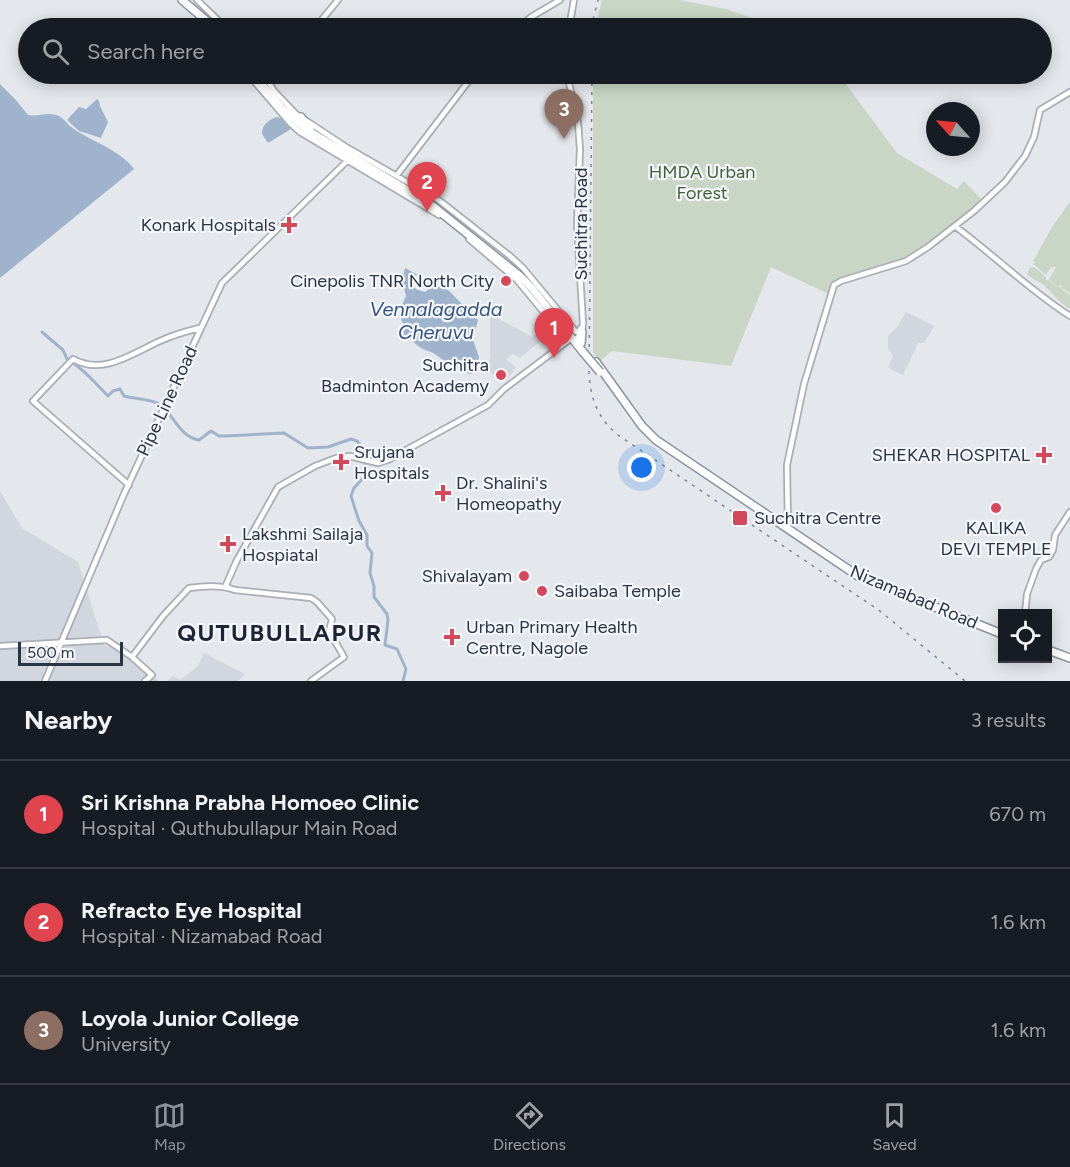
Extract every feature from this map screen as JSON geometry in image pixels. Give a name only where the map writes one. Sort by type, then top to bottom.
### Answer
[{"type":"highway","points":[[182,0],[205,18]]},
{"type":"highway","points":[[188,0],[207,18]]},
{"type":"highway","name":"Nizamabad Road","points":[[263,84],[291,114],[345,157],[423,202],[467,232],[498,261],[525,281],[596,362],[637,421]]},
{"type":"highway","name":"Nizamabad Road","points":[[263,84],[292,118],[327,141],[409,185],[426,197],[527,279],[557,320]]},
{"type":"highway","points":[[301,117],[310,129]]},
{"type":"highway","points":[[513,277],[525,281]]},
{"type":"highway","name":"Nizamabad Road","points":[[577,339],[654,442],[807,543]]},
{"type":"highway","name":"Nizamabad Road","points":[[722,486],[876,586],[998,633]]},
{"type":"highway","points":[[1052,651],[1070,657]]},
{"type":"main road","points":[[197,0],[216,18]]},
{"type":"main road","points":[[322,18],[337,0]]},
{"type":"main road","points":[[530,18],[560,0]]},
{"type":"main road","points":[[570,18],[573,0]]},
{"type":"main road","name":"Nizamabad Road","points":[[262,84],[294,128],[345,157]]},
{"type":"main road","name":"Nizamabad Road","points":[[271,84],[301,117],[346,147],[440,201],[523,268],[576,332],[579,332],[577,339]]},
{"type":"main road","points":[[397,175],[466,84]]},
{"type":"main road","name":"Suchitra Road","points":[[568,84],[579,132],[577,339]]},
{"type":"main road","points":[[788,529],[787,465],[804,384],[833,287],[841,281],[906,261],[956,227],[999,187],[1025,156],[1034,137],[1040,110],[1070,92]]},
{"type":"main road","name":"Pipe Line Road","points":[[45,681],[128,483],[222,283],[345,157]]},
{"type":"main road","name":"Nizamabad Road","points":[[423,202],[498,261],[557,320]]},
{"type":"main road","points":[[956,227],[1051,305],[1070,316]]},
{"type":"main road","points":[[228,587],[226,585],[236,562],[278,487],[315,466],[331,460],[349,456],[380,462],[388,460],[491,403],[502,391],[570,339],[557,320]]},
{"type":"main road","points":[[128,483],[33,401],[71,362],[99,366],[108,364],[164,339],[200,328]]},
{"type":"main road","points":[[502,391],[577,339]]},
{"type":"main road","points":[[1026,609],[1027,594],[1036,569],[1041,560],[1047,558],[1053,550],[1055,535],[1070,512]]},
{"type":"main road","points":[[132,657],[163,616],[189,588],[228,587],[235,590],[311,598],[319,603],[332,620],[329,632],[344,657],[311,681]]},
{"type":"main road","points":[[0,646],[107,640],[132,657],[152,675],[145,681]]},
{"type":"shaded area","points":[[906,312],[934,326],[924,343],[918,343],[903,375],[888,368],[893,356],[888,348],[888,336]]},
{"type":"shaded area","points":[[490,314],[532,337],[551,323],[557,331],[545,337],[520,358],[513,354],[506,359],[515,366],[515,369],[506,381],[487,371],[490,357]]},
{"type":"shaded area","points":[[0,491],[22,528],[78,562],[104,645],[115,648],[159,681],[0,681]]},
{"type":"shaded area","points":[[204,653],[245,674],[238,681],[167,681],[173,676],[180,680],[198,666]]},
{"type":"green space","points":[[602,0],[680,0],[726,9],[752,18],[598,18]]},
{"type":"green space","name":"HMDA Urban Forest","points":[[593,84],[846,84],[897,153],[957,189],[964,181],[984,202],[957,226],[904,262],[838,282],[831,295],[771,267],[731,366],[612,351],[598,363],[593,351]]},
{"type":"green space","points":[[1070,202],[1070,293],[1061,288],[1062,285],[1058,286],[1049,279],[1056,267],[1051,267],[1046,275],[1033,264],[1036,261],[1033,261],[1052,227]]},
{"type":"green space","points":[[1034,267],[1046,277],[1046,280],[1070,295],[1070,309],[1044,285],[1027,275],[1029,268]]},
{"type":"water","points":[[0,84],[28,115],[59,116],[81,134],[121,157],[134,169],[0,278]]},
{"type":"water","points":[[97,99],[108,122],[101,138],[79,131],[67,120],[79,107],[86,109]]},
{"type":"water","points":[[276,117],[282,118],[291,126],[291,129],[268,143],[262,134],[263,128]]},
{"type":"water","name":"Vennalagadda Cheruvu","points":[[405,268],[418,275],[409,277],[410,285],[425,292],[433,285],[448,290],[478,320],[473,340],[479,357],[477,368],[472,374],[453,367],[435,354],[422,349],[408,335],[403,335],[405,328],[401,319],[408,308],[402,305],[406,296],[402,281]]},
{"type":"waterway","points":[[42,332],[63,350],[67,359],[84,371],[108,396],[120,389],[124,396],[157,403],[166,410],[182,431],[192,438],[199,440],[211,431],[219,436],[284,433],[308,448],[328,447],[351,439],[357,441],[362,447],[366,469],[364,477],[354,488],[351,496],[359,521],[367,535],[367,546],[372,553],[370,573],[374,586],[374,597],[387,614],[385,645],[397,649],[406,669],[403,681]]},
{"type":"railway","points":[[594,18],[598,0]]},
{"type":"railway","points":[[592,84],[589,372],[593,399],[600,415],[618,435],[880,611],[965,681]]},
{"type":"place","name":"Loyola Junior College","points":[[564,139]]},
{"type":"place","name":"Refracto Eye Hospital","points":[[427,212]]},
{"type":"place","name":"Konark Hospitals","points":[[289,225]]},
{"type":"place","name":"Cinepolis TNR North City","points":[[506,281]]},
{"type":"place","name":"Sri Krishna Prabha Homoeo Clinic","points":[[554,358]]},
{"type":"place","name":"Suchitra Badminton Academy","points":[[501,375]]},
{"type":"place","name":"SHEKAR HOSPITAL","points":[[1044,455]]},
{"type":"place","name":"Srujana Hospitals","points":[[341,462]]},
{"type":"place","name":"Dr. Shalini's Homeopathy","points":[[443,493]]},
{"type":"place","name":"KALIKA DEVI TEMPLE","points":[[996,508]]},
{"type":"place","name":"Suchitra Centre","points":[[740,518]]},
{"type":"place","name":"Lakshmi Sailaja Hospiatal","points":[[228,544]]},
{"type":"place","name":"Shivalayam","points":[[524,576]]},
{"type":"place","name":"Saibaba Temple","points":[[542,591]]},
{"type":"place","name":"Urban Primary Health Centre, Nagole","points":[[452,637]]},
{"type":"district","name":"QUTUBULLAPUR","points":[[280,632]]}]
